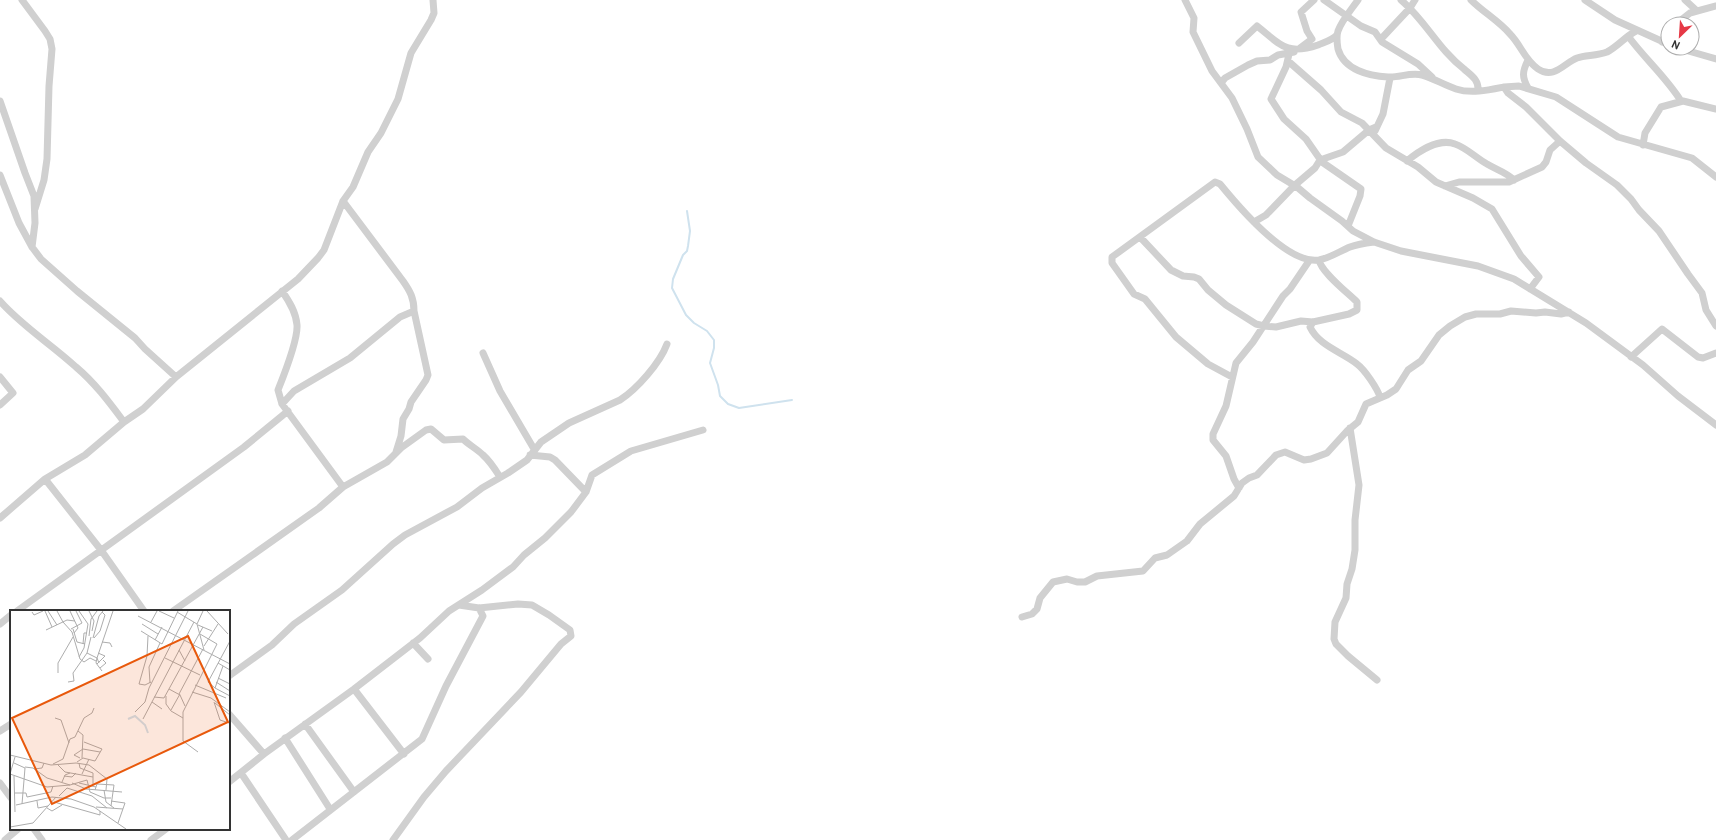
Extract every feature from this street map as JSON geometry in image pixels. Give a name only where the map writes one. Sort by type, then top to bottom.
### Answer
[{"type":"street","points":[[22,0],[48,35],[52,49],[48,93],[47,159],[44,180],[35,209]]},
{"type":"street","points":[[0,518],[45,479],[85,456],[124,422],[143,408],[176,377],[298,279],[324,250],[343,201],[353,187],[368,152],[381,133],[398,100],[411,53],[434,13],[433,0]]},
{"type":"street","points":[[1185,0],[1194,18],[1194,35],[1212,71],[1232,98],[1247,129],[1258,157],[1277,175],[1295,185],[1356,233],[1374,242],[1401,251],[1493,270],[1530,288],[1569,312],[1631,357],[1716,425]]},
{"type":"street","points":[[1221,83],[1225,78],[1248,65],[1270,60],[1278,55],[1300,48],[1312,39],[1307,31],[1301,12],[1314,0]]},
{"type":"street","points":[[1324,0],[1361,26],[1375,32],[1384,43],[1418,64],[1434,79]]},
{"type":"street","points":[[1358,0],[1347,16],[1334,42],[1341,57],[1349,66],[1369,75],[1390,78],[1412,74],[1423,75],[1457,89],[1478,91],[1519,86],[1528,88],[1556,97],[1618,137],[1692,158],[1716,178]]},
{"type":"street","points":[[1401,0],[1410,8],[1439,46],[1476,80],[1479,86],[1478,91]]},
{"type":"street","points":[[1381,39],[1410,8],[1415,0]]},
{"type":"street","points":[[1471,0],[1515,38],[1524,55],[1541,71],[1557,71],[1577,58],[1608,51],[1636,31]]},
{"type":"street","points":[[1585,0],[1600,11],[1636,31],[1660,41]]},
{"type":"street","points":[[1685,0],[1696,10]]},
{"type":"street","points":[[1686,16],[1696,10],[1716,6]]},
{"type":"street","points":[[1239,43],[1257,26],[1267,36],[1289,51],[1303,50],[1334,42]]},
{"type":"street","points":[[1628,36],[1654,68],[1671,84],[1681,101]]},
{"type":"street","points":[[1289,51],[1288,61],[1271,99],[1284,119],[1306,139],[1320,160],[1361,189],[1360,196],[1348,226]]},
{"type":"street","points":[[1700,54],[1716,59]]},
{"type":"street","points":[[1528,60],[1525,66],[1523,79],[1528,88]]},
{"type":"street","points":[[1288,61],[1321,90],[1341,112],[1372,129],[1375,137],[1386,148],[1418,167],[1436,182],[1492,209],[1521,256],[1539,277],[1530,288]]},
{"type":"street","points":[[1254,222],[1266,215],[1295,185],[1315,168],[1320,160],[1343,152],[1372,129],[1383,114],[1390,78]]},
{"type":"street","points":[[1504,87],[1508,93],[1526,107],[1560,141],[1586,163],[1623,190],[1659,231],[1702,293],[1706,310],[1716,326]]},
{"type":"street","points":[[0,101],[34,196],[35,223],[32,247]]},
{"type":"street","points":[[1642,145],[1645,134],[1658,110],[1666,105],[1681,101],[1716,109]]},
{"type":"street","points":[[1445,186],[1459,182],[1479,181],[1504,183],[1514,180],[1542,167],[1546,162],[1550,150],[1560,141]]},
{"type":"street","points":[[1407,161],[1425,148],[1441,144],[1454,144],[1488,165],[1508,174],[1514,180]]},
{"type":"street","points":[[0,175],[19,223],[32,247],[52,270],[135,338],[176,377]]},
{"type":"street","points":[[1232,377],[1204,360],[1176,337],[1144,299],[1134,294],[1112,263],[1112,257],[1215,182],[1220,184],[1254,222],[1295,256],[1309,261],[1319,260],[1351,247],[1374,242]]},
{"type":"street","points":[[343,201],[411,292],[414,301],[414,311],[428,375],[411,402],[409,410],[403,419],[401,436],[395,454]]},
{"type":"street","points":[[1140,238],[1171,270],[1183,276],[1199,279],[1208,290],[1226,305],[1247,320],[1264,326],[1276,327],[1301,321],[1313,322],[1353,313],[1357,310],[1358,304],[1322,267],[1319,260]]},
{"type":"street","points":[[1240,488],[1234,479],[1226,456],[1212,437],[1226,406],[1236,363],[1264,326],[1283,296],[1290,289],[1309,261]]},
{"type":"street","points":[[282,291],[292,305],[297,324],[295,337],[278,390],[282,404],[343,487]]},
{"type":"street","points":[[0,301],[24,325],[75,366],[93,383],[124,422]]},
{"type":"street","points":[[282,404],[294,391],[350,358],[400,317],[414,311]]},
{"type":"street","points":[[1022,618],[1032,614],[1037,608],[1040,598],[1053,582],[1067,579],[1077,582],[1085,582],[1097,576],[1143,571],[1155,558],[1167,555],[1187,541],[1200,524],[1234,496],[1246,480],[1262,471],[1272,459],[1280,453],[1288,453],[1300,459],[1311,459],[1328,453],[1350,428],[1355,425],[1361,417],[1366,404],[1387,395],[1397,387],[1410,367],[1421,361],[1439,335],[1464,317],[1476,314],[1500,314],[1513,311],[1536,314],[1545,312],[1561,314],[1569,312]]},
{"type":"street","points":[[1313,322],[1310,327],[1314,333],[1332,349],[1359,365],[1377,387],[1380,397]]},
{"type":"street","points":[[1631,357],[1662,329],[1698,357],[1703,358],[1716,353]]},
{"type":"street","points":[[230,675],[272,645],[294,624],[342,590],[393,544],[418,528],[457,507],[482,488],[527,460],[532,452],[569,422],[620,400],[627,395],[646,376],[664,352],[666,344]]},
{"type":"street","points":[[483,353],[500,391],[532,452],[555,460],[586,492]]},
{"type":"street","points":[[0,377],[13,392],[0,405]]},
{"type":"street","points":[[18,610],[244,447],[288,411]]},
{"type":"street","points":[[1350,428],[1360,485],[1355,520],[1356,550],[1347,584],[1346,598],[1335,622],[1334,639],[1336,644],[1348,656],[1377,680]]},
{"type":"street","points":[[174,610],[319,508],[343,487],[387,462],[426,430],[432,429],[444,440],[463,439],[472,448],[482,454],[493,466],[500,477]]},
{"type":"street","points":[[230,781],[285,738],[354,689],[414,643],[442,616],[508,571],[524,555],[541,543],[571,512],[586,492],[592,475],[631,450],[703,430]]},
{"type":"street","points":[[45,479],[101,550],[143,610]]},
{"type":"street","points":[[393,840],[424,797],[446,771],[521,692],[561,644],[571,636],[570,630],[550,615],[532,605],[518,604],[479,608],[459,605]]},
{"type":"street","points":[[292,840],[422,739],[446,686],[483,616],[479,608]]},
{"type":"street","points":[[0,624],[10,616]]},
{"type":"street","points":[[414,643],[428,659]]},
{"type":"street","points":[[354,689],[404,754]]},
{"type":"street","points":[[230,715],[264,754]]},
{"type":"street","points":[[305,724],[354,792]]},
{"type":"street","points":[[0,731],[10,725]]},
{"type":"street","points":[[285,738],[330,809]]},
{"type":"street","points":[[241,773],[286,840]]},
{"type":"street","points":[[0,783],[10,797]]},
{"type":"street","points":[[5,840],[17,830]]},
{"type":"street","points":[[35,830],[42,840]]},
{"type":"street","points":[[151,840],[165,830]]},
{"type":"waterway","points":[[687,211],[690,231],[688,246],[673,279],[672,288],[686,315],[694,323],[707,331],[714,340],[714,348],[710,363],[718,385],[720,396],[728,404],[739,408],[792,400]]}]
